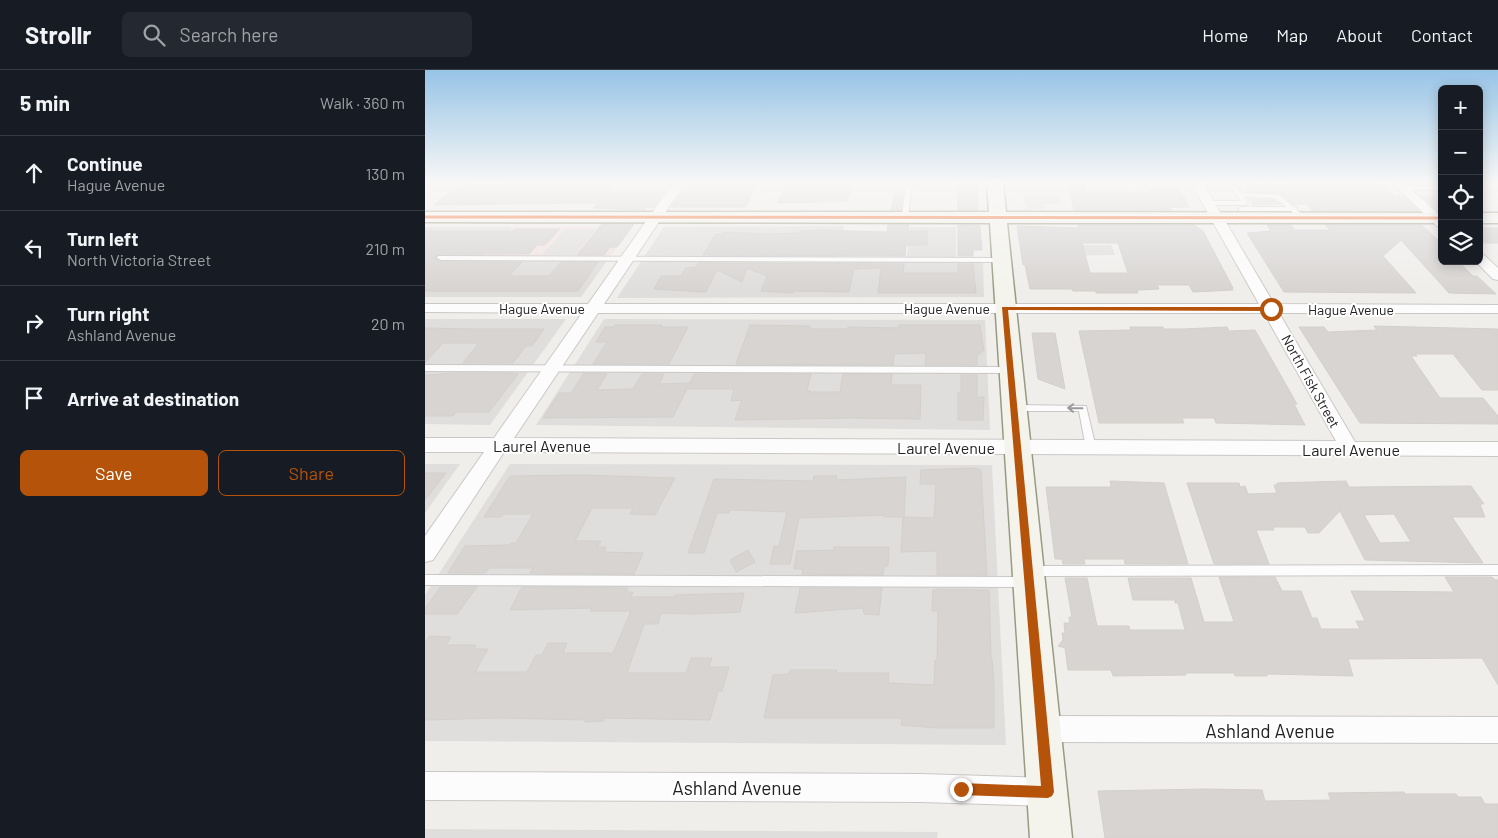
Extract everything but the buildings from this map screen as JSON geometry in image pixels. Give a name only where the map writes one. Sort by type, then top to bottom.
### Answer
[{"type":"street","points":[[425,553],[654,219]]},
{"type":"street","points":[[999,219],[1005,308],[1030,576],[1051,838]]},
{"type":"street","name":"North Fisk Street","points":[[1218,219],[1350,449]]},
{"type":"street","points":[[1413,219],[1438,220]]},
{"type":"street","points":[[1483,262],[1498,276]]},
{"type":"street","name":"Hague Avenue","points":[[425,308],[1498,309]]},
{"type":"street","name":"Laurel Avenue","points":[[425,445],[1498,449]]},
{"type":"street","name":"Ashland Avenue","points":[[1042,729],[1498,730]]},
{"type":"street","name":"Ashland Avenue","points":[[425,786],[921,788],[1048,792]]},
{"type":"lane","points":[[441,258],[1001,260]]},
{"type":"lane","points":[[425,368],[1011,370]]},
{"type":"lane","points":[[1014,408],[1083,408],[1091,448]]},
{"type":"lane","points":[[425,580],[1030,576],[1498,570]]},
{"type":"shaded area","points":[[844,226],[835,261],[983,262],[984,297],[617,298],[664,227]]},
{"type":"shaded area","points":[[425,227],[513,227],[480,261],[607,261],[581,297],[425,297]]},
{"type":"shaded area","points":[[513,227],[632,227],[610,257],[483,257]]},
{"type":"shaded area","points":[[910,227],[956,227],[956,257],[907,257]]},
{"type":"shaded area","points":[[565,229],[596,229],[575,255],[542,255]]},
{"type":"shaded area","points":[[1021,245],[1111,245],[1115,255],[1022,256]]},
{"type":"shaded area","points":[[425,319],[566,319],[490,425],[425,424]]},
{"type":"shaded area","points":[[604,319],[985,320],[990,430],[536,425]]},
{"type":"shaded area","points":[[425,464],[460,464],[425,513]]},
{"type":"shaded area","points":[[510,464],[992,465],[1006,745],[425,741],[425,595]]},
{"type":"shaded area","points":[[425,829],[938,832],[937,838],[425,838]]},
{"type":"route","points":[[961,789],[1048,792],[1005,308],[1271,309]]}]
